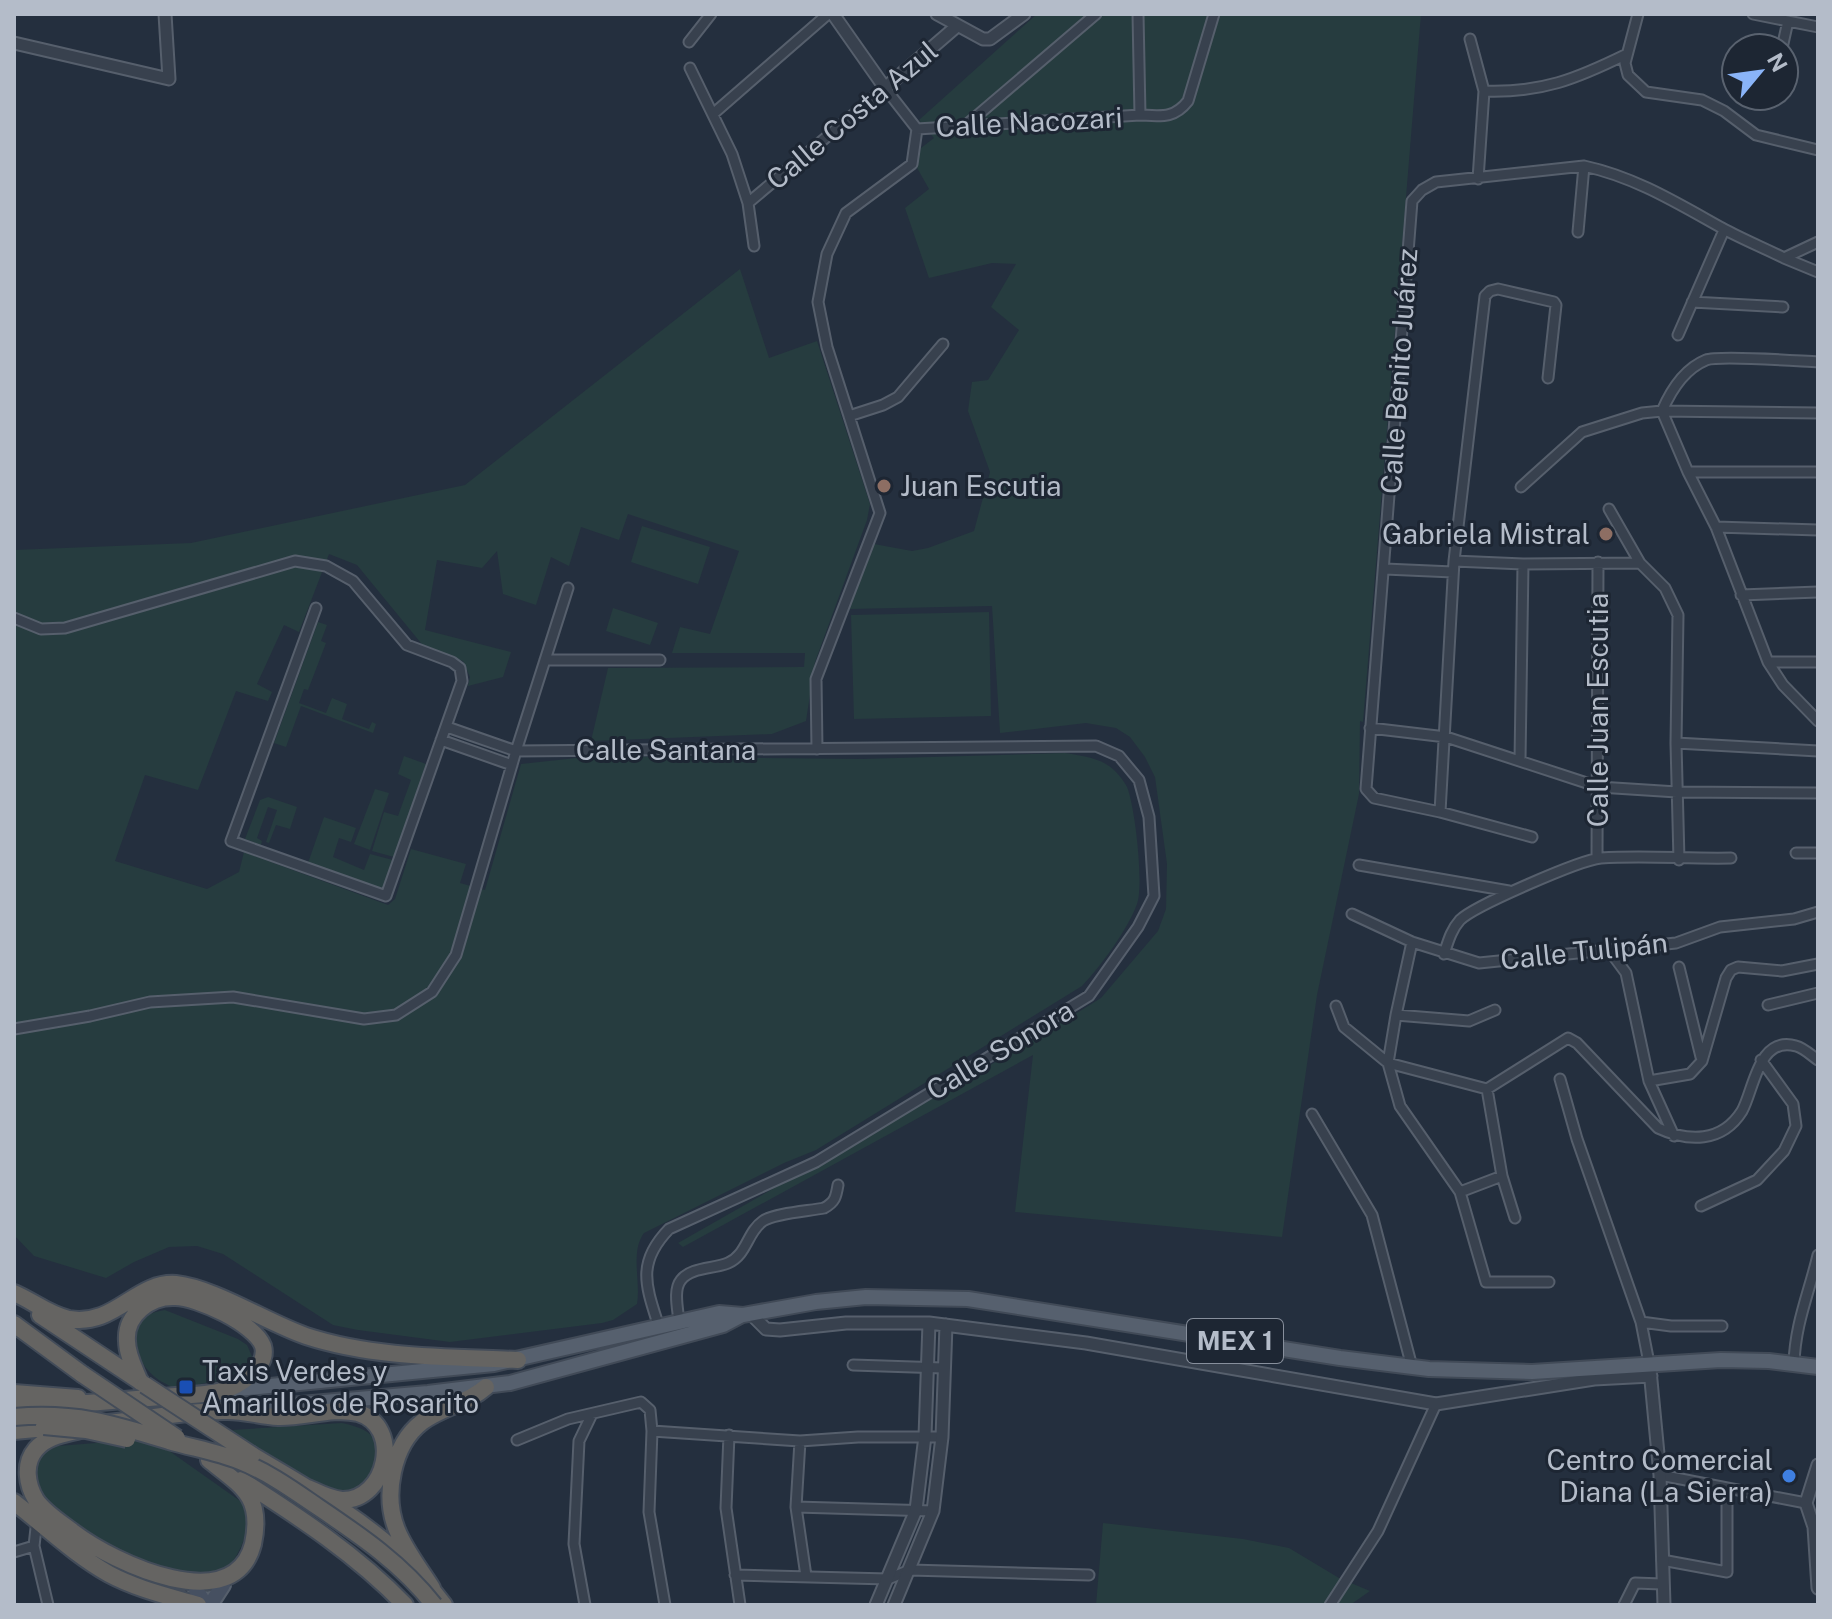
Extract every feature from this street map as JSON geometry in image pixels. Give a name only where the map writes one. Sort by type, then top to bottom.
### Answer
[{"type":"highway","points":[[14,1294],[59,1316],[97,1319],[152,1288],[173,1284],[196,1288],[285,1328],[324,1341],[406,1353],[518,1360]]},
{"type":"highway","points":[[14,1294],[56,1327],[252,1455],[351,1514],[379,1536],[433,1596]]},
{"type":"highway","points":[[142,1383],[128,1349],[127,1331],[131,1320],[154,1301],[176,1297],[237,1320],[261,1341],[264,1349],[261,1366],[223,1391]]},
{"type":"highway","points":[[14,1324],[49,1352],[308,1523],[382,1581],[405,1605]]},
{"type":"highway","points":[[14,1339],[49,1352]]},
{"type":"highway","points":[[433,1596],[396,1528],[391,1502],[395,1463],[415,1428],[450,1406],[477,1396],[486,1387]]},
{"type":"highway","name":"MEX 1","points":[[14,1409],[223,1391]]},
{"type":"highway","points":[[14,1393],[59,1395],[95,1403]]},
{"type":"highway","points":[[225,1411],[280,1417],[354,1412],[370,1420],[381,1436],[386,1457],[373,1487],[354,1498],[343,1500],[308,1488]]},
{"type":"highway","name":"MEX 1","points":[[14,1428],[225,1411]]},
{"type":"highway","points":[[14,1417],[88,1417],[214,1452],[261,1470],[377,1548],[444,1605]]},
{"type":"highway","points":[[40,1515],[27,1480],[35,1450],[53,1437],[111,1422]]},
{"type":"highway","points":[[14,1428],[59,1426],[86,1430],[235,1470],[301,1506],[361,1548],[392,1573],[423,1605]]},
{"type":"highway","points":[[14,1502],[40,1515],[85,1558],[111,1575],[139,1587],[197,1597],[223,1585],[245,1566],[251,1552],[257,1513],[252,1500],[237,1483],[209,1460]]},
{"type":"main road","name":"MEX 1","points":[[223,1391],[463,1369],[518,1360],[719,1313],[747,1314],[866,1297],[968,1299],[1412,1367],[1532,1372],[1650,1370],[1733,1360],[1818,1367]]},
{"type":"main road","name":"MEX 1","points":[[225,1411],[486,1387],[537,1378],[723,1325],[747,1314]]},
{"type":"main road","points":[[197,1597],[208,1605],[223,1585]]},
{"type":"street","points":[[14,43],[169,79],[165,14]]},
{"type":"street","points":[[689,42],[711,14]]},
{"type":"street","points":[[713,114],[830,14],[917,129],[912,164],[846,213],[827,254],[818,302],[827,347],[880,513],[816,679],[817,749]]},
{"type":"street","points":[[937,14],[983,39],[996,36],[1024,14]]},
{"type":"street","points":[[1008,27],[1013,14]]},
{"type":"street","points":[[965,126],[1096,14]]},
{"type":"street","points":[[1138,14],[1140,115]]},
{"type":"street","name":"Calle Nacozari","points":[[917,129],[1140,115],[1169,117],[1188,101],[1214,14]]},
{"type":"street","points":[[1638,14],[1625,63],[1628,75],[1646,92],[1702,100],[1724,111],[1756,135],[1818,150]]},
{"type":"street","points":[[1753,14],[1818,27]]},
{"type":"street","points":[[1786,32],[1788,21]]},
{"type":"street","name":"Calle Costa Azul","points":[[748,203],[957,26]]},
{"type":"street","points":[[1470,39],[1484,91],[1478,179],[1584,166],[1608,171],[1669,197],[1724,230],[1818,272]]},
{"type":"street","points":[[1484,91],[1519,92],[1563,81],[1627,54]]},
{"type":"street","points":[[690,68],[732,154],[748,203],[754,246]]},
{"type":"street","points":[[1578,232],[1584,166]]},
{"type":"street","name":"Calle Benito Juárez","points":[[1440,812],[1369,795],[1366,789],[1412,201],[1422,190],[1436,182],[1478,179]]},
{"type":"street","points":[[1678,335],[1724,230]]},
{"type":"street","points":[[1784,258],[1818,242]]},
{"type":"street","points":[[1532,837],[1440,812],[1454,566],[1485,296],[1490,291],[1498,289],[1554,302],[1557,310],[1548,378]]},
{"type":"street","points":[[1692,302],[1783,307]]},
{"type":"street","points":[[849,416],[898,397],[943,344]]},
{"type":"street","points":[[1818,362],[1709,359],[1687,373],[1671,391],[1662,411],[1716,527],[1768,662],[1783,685],[1818,721]]},
{"type":"street","points":[[1521,487],[1582,432],[1642,413],[1818,413]]},
{"type":"street","points":[[1688,472],[1818,472]]},
{"type":"street","points":[[1609,509],[1640,563],[1665,588],[1678,615],[1676,743],[1679,860]]},
{"type":"street","points":[[1716,527],[1818,530]]},
{"type":"street","points":[[14,618],[41,629],[65,628],[295,561],[326,566],[353,581],[407,645],[452,662],[460,668],[462,681],[386,896],[231,841],[316,608]]},
{"type":"street","name":"Calle Juan Escutia","points":[[1597,858],[1598,562]]},
{"type":"street","points":[[1385,569],[1640,563]]},
{"type":"street","points":[[1520,760],[1523,564]]},
{"type":"street","points":[[14,1029],[150,1002],[233,997],[364,1019],[396,1015],[432,992],[456,955],[568,588]]},
{"type":"street","points":[[1741,595],[1818,592]]},
{"type":"street","points":[[545,660],[660,660]]},
{"type":"street","points":[[1768,662],[1818,662]]},
{"type":"street","name":"Calle Santana","points":[[447,727],[516,751],[817,749]]},
{"type":"street","points":[[1370,728],[1446,737],[1599,787],[1677,792],[1818,793]]},
{"type":"street","points":[[441,740],[512,765]]},
{"type":"street","points":[[1676,743],[1818,751]]},
{"type":"street","name":"Calle Sonora","points":[[659,1327],[647,1286],[647,1258],[669,1229],[816,1162],[1089,996],[1138,927],[1154,896],[1149,817],[1139,780],[1119,756],[1096,746],[817,749]]},
{"type":"street","points":[[1796,853],[1818,853]]},
{"type":"street","name":"Calle Tulipán","points":[[1731,858],[1597,858],[1511,892],[1461,919],[1453,929],[1444,954],[1479,963],[1676,943],[1720,927],[1794,919],[1818,912]]},
{"type":"street","points":[[1359,865],[1511,892]]},
{"type":"street","points":[[1352,914],[1444,954]]},
{"type":"street","points":[[1412,942],[1388,1063],[1400,1106],[1460,1192],[1486,1282],[1549,1282]]},
{"type":"street","points":[[1609,950],[1626,973],[1649,1081],[1674,1136]]},
{"type":"street","points":[[1649,1081],[1690,1074],[1702,1061],[1731,970],[1738,967],[1782,971],[1818,964]]},
{"type":"street","points":[[1679,967],[1702,1061]]},
{"type":"street","points":[[1768,1005],[1818,993]]},
{"type":"street","points":[[1336,1006],[1344,1027],[1388,1063],[1487,1089],[1568,1038],[1577,1043],[1658,1128],[1674,1136],[1699,1139],[1723,1130],[1741,1112],[1761,1060],[1777,1047],[1796,1046],[1818,1060]]},
{"type":"street","points":[[1396,1015],[1469,1021],[1495,1010]]},
{"type":"street","points":[[1701,1206],[1757,1180],[1784,1151],[1796,1126],[1793,1104],[1761,1060]]},
{"type":"street","points":[[1560,1079],[1577,1139],[1641,1322],[1650,1370],[1660,1475],[1664,1605]]},
{"type":"street","points":[[1487,1089],[1502,1176],[1515,1218]]},
{"type":"street","points":[[1312,1114],[1372,1215],[1412,1367]]},
{"type":"street","points":[[1460,1192],[1502,1176]]},
{"type":"street","points":[[679,1322],[677,1288],[682,1278],[737,1258],[754,1231],[767,1218],[824,1208],[836,1199],[838,1185]]},
{"type":"street","points":[[1794,1364],[1798,1322],[1813,1295],[1818,1255]]},
{"type":"street","points":[[747,1314],[766,1329],[846,1323],[929,1323],[1086,1343],[1436,1404],[1650,1370]]},
{"type":"street","points":[[1641,1322],[1671,1326],[1722,1326]]},
{"type":"street","points":[[876,1605],[916,1510],[925,1436],[929,1323]]},
{"type":"street","points":[[894,1605],[933,1511],[942,1437],[946,1325]]},
{"type":"street","points":[[853,1365],[943,1368]]},
{"type":"street","points":[[517,1440],[568,1419],[641,1402],[650,1410],[649,1512],[665,1605]]},
{"type":"street","points":[[1330,1605],[1378,1531],[1436,1404]]},
{"type":"street","points":[[585,1605],[574,1544],[579,1441],[592,1414]]},
{"type":"street","points":[[652,1431],[800,1441],[942,1437]]},
{"type":"street","points":[[729,1435],[726,1508],[740,1605]]},
{"type":"street","points":[[800,1441],[796,1507],[806,1576]]},
{"type":"street","points":[[1818,1465],[1806,1503],[1816,1528],[1818,1588]]},
{"type":"street","points":[[1660,1475],[1806,1503]]},
{"type":"street","points":[[1662,1560],[1727,1572],[1727,1489]]},
{"type":"street","points":[[796,1507],[933,1511]]},
{"type":"street","points":[[40,1515],[34,1546],[48,1605]]},
{"type":"street","points":[[14,1552],[34,1546]]},
{"type":"street","points":[[735,1575],[888,1579],[910,1570],[1089,1575]]},
{"type":"street","points":[[1624,1605],[1635,1583],[1662,1584]]},
{"type":"green space","points":[[1037,14],[1421,14],[1363,722],[1360,721],[1359,794],[1317,995],[1282,1237],[1015,1212],[1033,1055],[683,1247],[678,1243],[1027,1044],[1101,998],[1158,931],[1166,909],[1167,864],[1155,777],[1145,757],[1130,737],[1116,728],[1086,723],[1000,733],[992,606],[848,609],[874,544],[912,551],[974,531],[990,472],[968,411],[972,382],[988,380],[1019,330],[991,307],[1016,264],[992,263],[929,278],[905,208],[929,189],[916,166],[921,148],[934,138],[919,120]]},
{"type":"green space","points":[[740,269],[769,358],[817,341],[870,504],[867,520],[815,662],[806,721],[772,734],[591,741],[608,668],[804,667],[805,653],[672,653],[680,627],[710,634],[739,551],[628,514],[619,540],[581,527],[569,566],[551,557],[536,605],[503,594],[497,551],[482,568],[437,560],[425,630],[511,652],[503,677],[468,686],[470,677],[463,661],[425,648],[357,565],[329,554],[299,632],[284,625],[257,684],[272,692],[268,701],[236,691],[198,790],[145,775],[115,861],[207,889],[239,872],[244,852],[388,905],[395,899],[411,849],[466,864],[460,883],[485,890],[521,764],[595,756],[862,759],[1065,753],[1092,758],[1111,767],[1127,787],[1130,797],[1138,846],[1139,894],[1133,914],[1113,947],[1082,986],[816,1150],[644,1233],[638,1249],[637,1304],[613,1320],[450,1342],[333,1325],[223,1254],[197,1246],[169,1247],[106,1278],[34,1256],[14,1235],[14,550],[191,543],[465,485]]},
{"type":"green space","points":[[642,526],[710,547],[698,584],[631,562]]},
{"type":"green space","points":[[613,608],[658,623],[650,645],[606,631]]},
{"type":"green space","points":[[989,612],[991,716],[854,719],[851,615]]},
{"type":"green space","points":[[318,622],[327,625],[321,641],[326,643],[308,690],[304,689],[299,703],[326,713],[332,698],[347,704],[342,719],[369,729],[372,722],[376,724],[373,733],[301,706],[286,747],[274,743]]},
{"type":"green space","points":[[404,756],[426,764],[394,857],[372,851],[384,812],[398,816],[411,780],[398,774]]},
{"type":"green space","points":[[375,789],[389,793],[370,850],[354,844]]},
{"type":"green space","points":[[268,797],[297,807],[290,829],[276,825],[269,843],[266,842],[277,810],[268,807],[257,838],[262,841],[261,845],[245,839],[260,800]]},
{"type":"green space","points":[[324,817],[356,828],[351,842],[339,838],[333,857],[364,870],[370,854],[393,860],[382,890],[308,863]]},
{"type":"green space","points":[[165,1310],[238,1339],[247,1345],[254,1361],[228,1380],[177,1388],[162,1382],[142,1363],[134,1341],[135,1330],[141,1321],[150,1314]]},
{"type":"green space","points":[[342,1423],[366,1431],[373,1437],[377,1452],[369,1485],[349,1494],[310,1485],[232,1430]]},
{"type":"green space","points":[[147,1439],[158,1443],[243,1503],[247,1524],[242,1544],[232,1563],[218,1579],[139,1568],[46,1506],[33,1479],[39,1455],[58,1446]]},
{"type":"green space","points":[[1103,1523],[1243,1539],[1289,1548],[1339,1578],[1370,1591],[1350,1605],[1096,1605]]},
{"type":"place","name":"Juan Escutia","points":[[884,486]]},
{"type":"place","name":"Gabriela Mistral","points":[[1606,534]]},
{"type":"place","name":"Taxis Verdes y Amarillos de Rosarito","points":[[186,1387]]},
{"type":"place","name":"Centro Comercial Diana (La Sierra)","points":[[1789,1476]]}]
